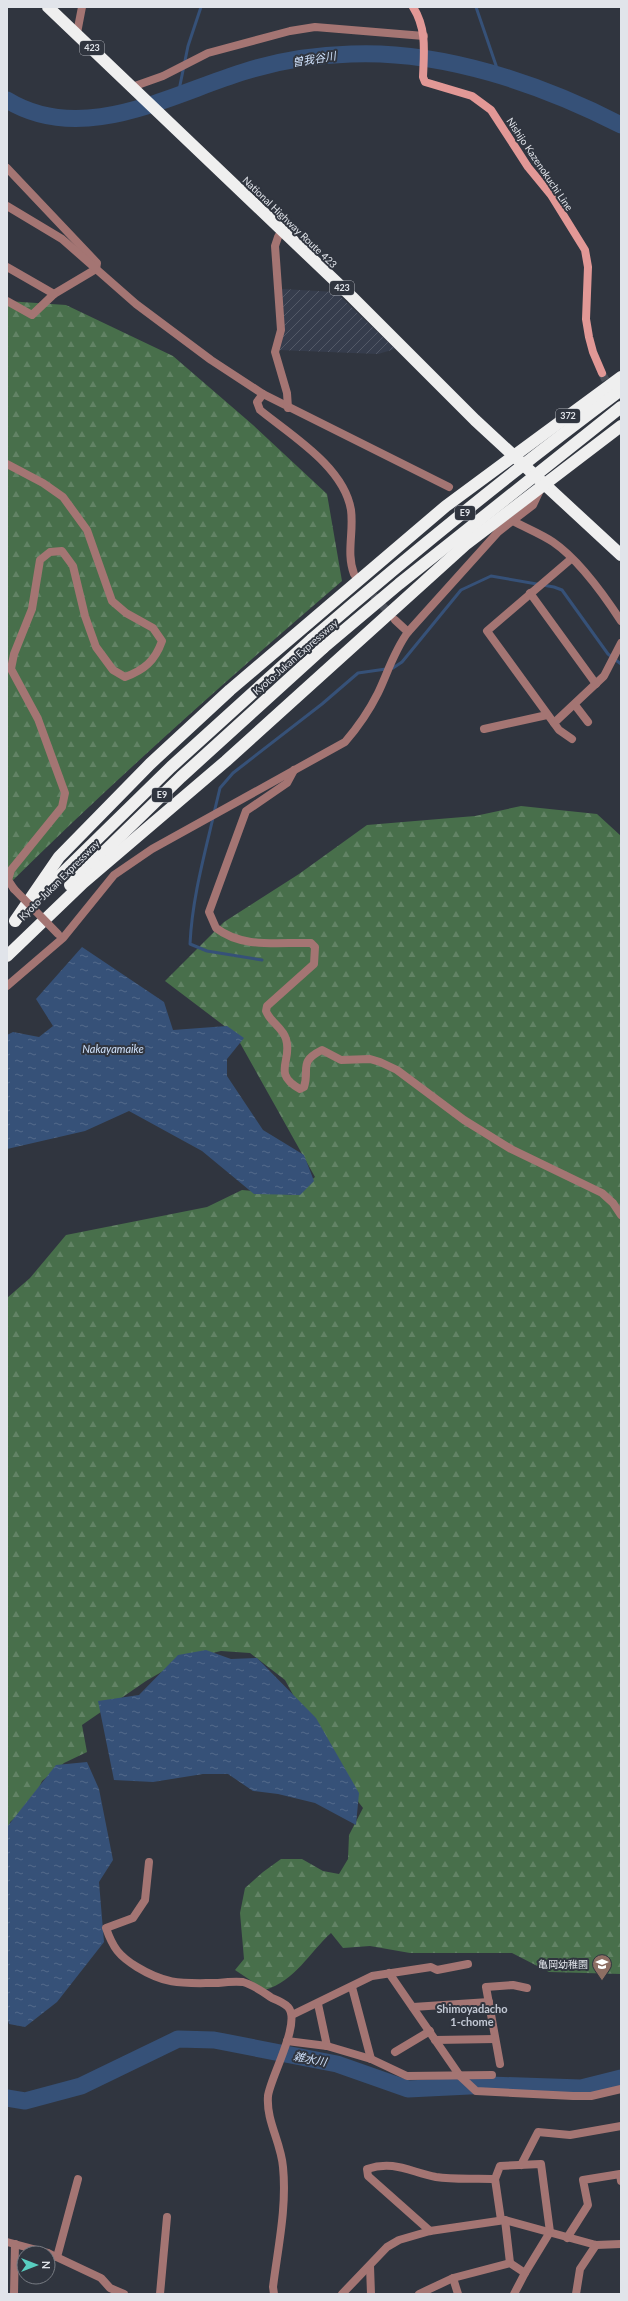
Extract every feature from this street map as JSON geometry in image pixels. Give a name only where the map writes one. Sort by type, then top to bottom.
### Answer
[{"type":"highway","name":"National Highway Route 423","points":[[48,7],[77,33],[420,363],[475,420],[515,455],[544,484],[621,554]]},
{"type":"highway","name":"372","points":[[515,455],[621,377]]},
{"type":"highway","name":"Kyoto-Jukan Expressway","points":[[11,925],[114,821],[230,712],[312,639],[369,590],[616,390]]},
{"type":"highway","name":"Kyoto-Jukan Expressway","points":[[7,950],[175,782],[323,648],[399,584],[621,408]]},
{"type":"highway","points":[[7,956],[83,883],[226,762],[465,545],[621,426]]},
{"type":"highway","points":[[11,925],[59,857],[150,764],[230,690],[381,560],[446,506],[515,455]]},
{"type":"main road","name":"Nishijo Kazenokuchi Line","points":[[413,7],[422,24],[424,38],[423,77],[425,82],[472,96],[491,110],[528,167],[551,195],[581,244],[587,257],[586,318],[589,337],[592,352],[602,374]]},
{"type":"main road","points":[[616,390],[621,408]]},
{"type":"street","points":[[77,33],[82,7]]},
{"type":"street","points":[[134,89],[208,53],[290,31],[316,27],[424,38]]},
{"type":"street","points":[[7,168],[98,263],[96,270],[54,294],[32,315],[7,301]]},
{"type":"street","points":[[7,206],[62,239],[136,304],[211,360],[263,394],[288,408],[449,487]]},
{"type":"street","points":[[282,230],[275,246],[281,330],[275,352],[287,393],[288,408]]},
{"type":"street","points":[[7,267],[54,294]]},
{"type":"street","points":[[263,394],[257,402],[260,410],[334,472],[345,489],[351,511],[349,562],[354,574]]},
{"type":"street","points":[[7,464],[43,483],[63,497],[87,530],[112,601],[126,613],[153,628],[162,641],[157,655],[142,670],[125,677],[113,670],[96,647],[85,616],[73,566],[62,551],[50,552],[40,560],[32,609],[14,654],[11,669],[38,719],[65,793],[62,807],[11,870],[8,880],[14,890],[60,936]]},
{"type":"street","points":[[7,986],[60,936],[114,875],[152,849],[345,742],[362,722],[378,694],[396,648],[408,632],[429,611],[447,587],[498,532],[533,505],[544,484]]},
{"type":"street","points":[[513,521],[552,541],[571,559],[596,587],[621,620]]},
{"type":"street","points":[[571,559],[487,631],[559,730],[572,739]]},
{"type":"street","points":[[530,593],[596,684]]},
{"type":"street","points":[[395,620],[408,632]]},
{"type":"street","points":[[554,723],[575,705],[604,676],[621,643]]},
{"type":"street","points":[[575,705],[588,722]]},
{"type":"street","points":[[484,729],[548,715]]},
{"type":"street","points":[[294,770],[287,783],[246,810],[209,912],[216,928],[245,940],[266,944],[311,943],[315,947],[314,964],[267,1006],[266,1011],[286,1039],[287,1046],[284,1068],[288,1082],[300,1089],[304,1087],[304,1070],[307,1063],[312,1055],[322,1050],[341,1060],[370,1059],[380,1062],[397,1070],[464,1120],[511,1150],[602,1192],[613,1203],[621,1215]]},
{"type":"street","points":[[149,1862],[145,1900],[132,1918],[106,1928],[112,1946],[126,1960],[162,1981],[179,1983],[242,1982],[255,1987],[288,2006],[292,2015],[287,2042],[268,2093],[267,2104],[268,2114],[283,2164],[285,2182],[285,2204],[273,2287],[274,2294]]},
{"type":"street","points":[[292,2015],[318,2004],[372,1976],[431,1967],[437,1970],[468,1964]]},
{"type":"street","points":[[389,1973],[460,2076],[476,2091],[591,2096],[621,2089]]},
{"type":"street","points":[[500,2064],[486,1987],[513,1985],[527,1988]]},
{"type":"street","points":[[352,1987],[370,2060]]},
{"type":"street","points":[[412,2007],[489,2002]]},
{"type":"street","points":[[318,2004],[327,2046]]},
{"type":"street","points":[[395,2052],[430,2031]]},
{"type":"street","points":[[435,2040],[496,2039]]},
{"type":"street","points":[[287,2042],[327,2046],[370,2060],[408,2076],[492,2075]]},
{"type":"street","points":[[522,2165],[538,2132],[570,2135],[621,2126]]},
{"type":"street","points":[[430,2231],[368,2176],[367,2169],[381,2164],[406,2168],[436,2177],[495,2179]]},
{"type":"street","points":[[514,2294],[550,2232],[541,2164],[500,2166],[495,2179],[510,2263],[525,2273]]},
{"type":"street","points":[[567,2238],[588,2206],[584,2180],[620,2174],[621,2181]]},
{"type":"street","points":[[78,2179],[57,2257],[101,2278],[110,2288],[124,2294]]},
{"type":"street","points":[[160,2294],[167,2218]]},
{"type":"street","points":[[342,2294],[388,2247],[399,2240],[430,2231],[503,2220],[596,2245],[621,2244]]},
{"type":"street","points":[[11,2243],[14,2294]]},
{"type":"street","points":[[576,2294],[580,2269],[596,2245]]},
{"type":"street","points":[[419,2294],[453,2278],[510,2263]]},
{"type":"street","points":[[370,2266],[371,2294]]},
{"type":"street","points":[[453,2278],[458,2294]]},
{"type":"shaded area","points":[[282,289],[336,292],[395,349],[378,354],[279,350]]},
{"type":"green space","points":[[7,301],[66,305],[173,356],[253,425],[327,494],[342,581],[172,730],[7,886]]},
{"type":"green space","points":[[521,806],[597,814],[621,836],[621,1974],[549,1972],[512,1953],[410,1953],[370,1946],[343,1948],[331,1933],[301,1966],[285,1980],[276,1986],[265,1990],[235,1970],[244,1959],[240,1913],[245,1888],[281,1859],[302,1859],[323,1871],[339,1874],[348,1859],[349,1835],[363,1808],[334,1770],[285,1680],[250,1653],[221,1651],[182,1660],[146,1681],[82,1725],[87,1752],[64,1763],[42,1781],[32,1803],[10,1822],[7,1845],[7,1298],[30,1278],[66,1235],[207,1207],[242,1190],[294,1195],[315,1177],[235,1034],[165,981],[224,922],[299,874],[367,825],[475,816]]},
{"type":"water","name":"Nakayamaike","points":[[82,947],[164,1002],[173,1030],[227,1026],[244,1038],[227,1059],[227,1076],[263,1130],[304,1155],[314,1181],[300,1195],[254,1194],[202,1151],[129,1111],[85,1131],[7,1149],[7,1035],[13,1032],[39,1037],[53,1026],[36,999]]},
{"type":"water","points":[[206,1650],[231,1659],[257,1658],[316,1718],[359,1793],[356,1825],[315,1803],[278,1794],[253,1791],[228,1774],[203,1774],[153,1782],[114,1780],[98,1701],[139,1695],[178,1655]]},
{"type":"water","points":[[87,1762],[99,1789],[113,1860],[99,1882],[104,1942],[57,2002],[25,2027],[9,2024],[7,2017],[7,1827],[56,1765]]},
{"type":"waterway","points":[[178,95],[188,46],[201,7]]},
{"type":"waterway","points":[[476,7],[500,77]]},
{"type":"waterway","name":"曽我谷川","points":[[7,100],[36,113],[65,118],[95,117],[125,112],[156,103],[243,72],[283,62],[310,57],[351,54],[385,54],[455,64],[524,83],[558,96],[621,125]]},
{"type":"waterway","points":[[214,813],[220,788],[233,773],[322,704],[358,673],[393,668],[402,662],[461,590],[491,576],[554,587],[562,590],[608,654],[621,664]]},
{"type":"waterway","points":[[213,818],[193,912],[190,944],[207,951],[262,960]]},
{"type":"waterway","name":"雑水川","points":[[7,2098],[25,2101],[81,2086],[178,2039],[214,2040],[337,2064],[408,2089],[490,2085],[581,2088],[621,2078]]},
{"type":"tunnel","points":[[602,373],[611,391]]},
{"type":"tunnel","points":[[357,578],[392,616]]},
{"type":"place","name":"亀岡幼稚園","points":[[602,1981]]},
{"type":"district","name":"Shimoyadacho 1-chome","points":[[472,2015]]}]
